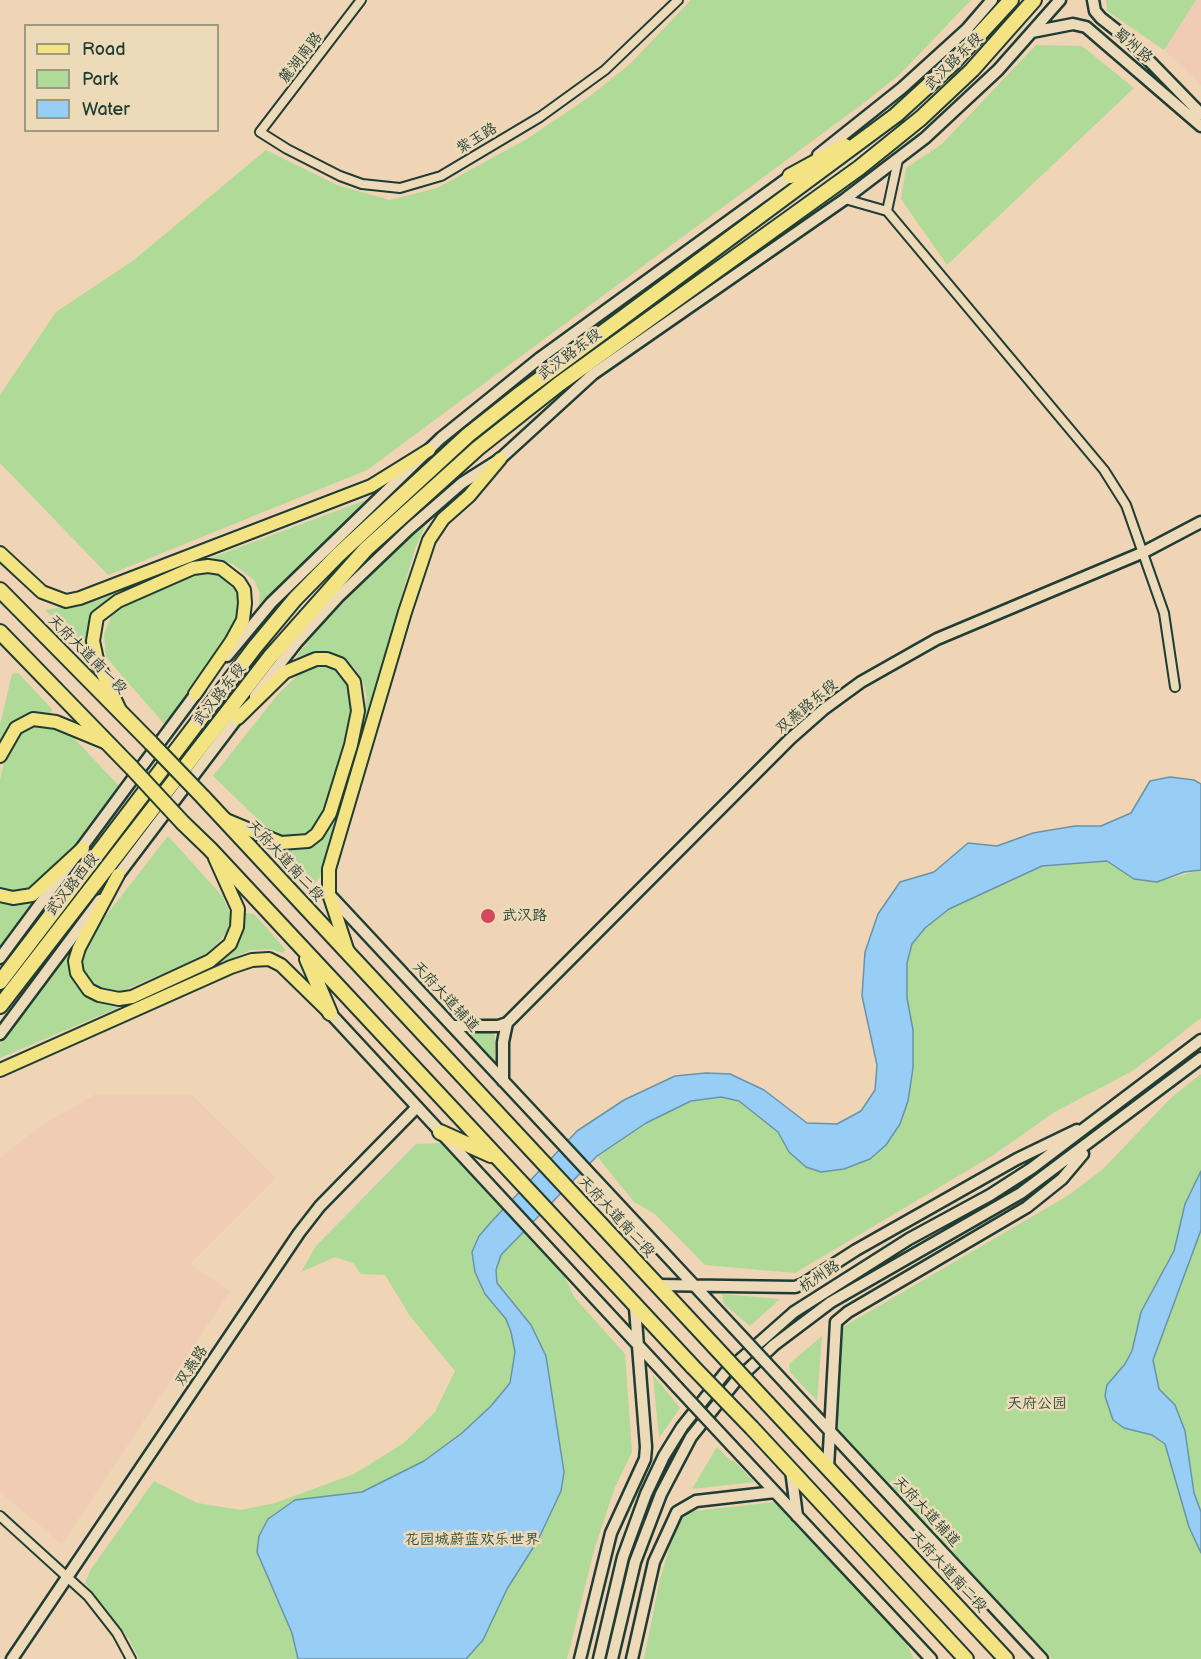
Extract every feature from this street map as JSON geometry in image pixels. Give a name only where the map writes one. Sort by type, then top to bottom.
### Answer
[{"type":"highway","name":"武汉路东段","points":[[157,777],[295,599],[346,547],[450,450],[579,348],[896,116],[954,62],[1011,0]]},
{"type":"highway","name":"武汉路东段","points":[[171,784],[277,649],[366,549],[411,507],[478,448],[559,384],[859,168],[921,118],[972,70],[1034,0]]},
{"type":"highway","points":[[790,176],[896,116]]},
{"type":"highway","name":"天府大道南一段","points":[[0,590],[203,797]]},
{"type":"highway","points":[[0,632],[210,849],[575,1239],[635,1308],[791,1469],[966,1659]]},
{"type":"highway","name":"武汉路西段","points":[[0,982],[157,777]]},
{"type":"highway","name":"武汉路西段","points":[[0,1006],[171,784]]},
{"type":"highway","name":"天府大道南二段","points":[[203,797],[1006,1659]]},
{"type":"highway","points":[[303,948],[330,1013]]},
{"type":"highway","points":[[440,1132],[498,1158]]},
{"type":"main road","points":[[195,694],[271,603],[429,450],[540,358],[790,176],[902,88],[967,29],[992,0]]},
{"type":"main road","points":[[348,954],[329,894],[329,869],[405,612],[429,540],[443,519],[469,496],[500,459],[593,374],[845,199],[898,160],[958,110],[1060,0]]},
{"type":"main road","name":"蜀州路","points":[[1093,0],[1095,12],[1129,40],[1201,114]]},
{"type":"main road","name":"蜀州路","points":[[1032,32],[1073,24],[1086,27],[1201,126]]},
{"type":"main road","points":[[0,553],[42,592],[66,601],[80,598],[362,490],[388,478],[429,450]]},
{"type":"main road","points":[[0,1034],[297,642],[339,596],[409,529],[462,483],[500,459]]},
{"type":"main road","name":"双燕路东段","points":[[507,1023],[790,739],[824,709],[861,682],[937,639],[1144,552],[1201,522]]},
{"type":"main road","points":[[0,958],[83,848],[231,642],[243,620],[244,590],[239,582],[221,568],[208,566],[193,568],[118,601],[98,617],[93,641],[98,664],[123,714]]},
{"type":"main road","points":[[222,818],[281,843],[301,842],[317,834],[330,813],[351,745],[358,711],[354,682],[340,664],[316,658],[285,672],[238,718]]},
{"type":"main road","points":[[0,756],[16,728],[33,719],[56,722],[110,744]]},
{"type":"main road","points":[[0,895],[13,898],[32,895],[83,848]]},
{"type":"main road","points":[[118,876],[79,948],[75,961],[77,973],[89,990],[99,995],[119,999],[132,997],[210,961],[230,944],[237,927],[238,909],[210,849]]},
{"type":"main road","name":"天府大道辅道","points":[[329,894],[1042,1659]]},
{"type":"main road","points":[[0,1070],[223,970],[252,960],[269,959],[281,965],[330,1013],[931,1659]]},
{"type":"main road","points":[[452,1026],[498,1026],[507,1023]]},
{"type":"main road","points":[[503,1080],[503,1042],[507,1023]]},
{"type":"main road","name":"杭州路","points":[[599,1659],[623,1557],[646,1494],[664,1456],[682,1428],[725,1373],[794,1312],[909,1239],[990,1196],[1101,1118],[1201,1041]]},
{"type":"main road","name":"杭州路","points":[[612,1659],[635,1562],[661,1494],[691,1437],[735,1382],[774,1345],[831,1302],[1021,1192],[1097,1139],[1201,1058]]},
{"type":"main road","name":"双燕路","points":[[12,1659],[299,1233],[320,1206],[417,1107]]},
{"type":"main road","points":[[658,1285],[795,1287],[803,1284],[856,1250],[1017,1159],[1101,1118]]},
{"type":"main road","points":[[828,1468],[834,1329],[840,1318],[1028,1207],[1062,1179],[1097,1139]]},
{"type":"main road","points":[[580,1659],[611,1533],[645,1459],[635,1308]]},
{"type":"main road","points":[[791,1469],[797,1516]]},
{"type":"main road","points":[[632,1659],[654,1562],[677,1512],[696,1501],[775,1492]]},
{"type":"street","name":"麓湖南路","points":[[260,132],[361,0]]},
{"type":"street","name":"紫玉路","points":[[260,132],[287,149],[362,184],[400,188],[418,184],[441,176],[472,158],[540,117],[586,85],[644,35],[678,0]]},
{"type":"street","points":[[887,211],[898,160]]},
{"type":"street","points":[[845,199],[887,211],[1104,470],[1126,505],[1164,613],[1175,687]]},
{"type":"street","points":[[0,1516],[55,1568],[69,1577],[117,1633],[131,1659]]},
{"type":"shaded area","points":[[1196,0],[1201,0],[1201,85],[1164,50]]},
{"type":"shaded area","points":[[96,1094],[191,1094],[276,1178],[190,1264],[230,1291],[62,1544],[0,1492],[0,1158],[39,1127]]},
{"type":"green space","points":[[691,0],[971,0],[900,74],[861,105],[367,470],[108,575],[0,463],[0,395],[56,312],[134,260],[266,150],[337,185],[390,200],[437,188],[527,139],[589,97],[630,64]]},
{"type":"green space","points":[[1106,0],[1196,0],[1164,50],[1107,11]]},
{"type":"green space","points":[[1036,45],[1082,46],[1134,88],[947,265],[901,199],[906,168],[942,144]]},
{"type":"green space","points":[[366,500],[258,615],[260,593],[254,580],[233,564],[214,560],[119,595],[105,604],[90,620],[87,644],[81,645],[45,610],[87,604]]},
{"type":"green space","points":[[428,519],[415,549],[320,877],[314,884],[308,883],[275,852],[305,849],[316,845],[329,830],[367,698],[363,682],[355,669],[340,656],[321,653],[296,657],[316,630]]},
{"type":"green space","points":[[203,573],[223,575],[236,585],[241,601],[239,620],[165,725],[106,657],[104,634],[113,612],[164,586]]},
{"type":"green space","points":[[318,666],[333,666],[346,677],[352,689],[353,708],[321,821],[311,831],[300,836],[283,836],[266,827],[213,776],[279,693],[300,673]]},
{"type":"green space","points":[[18,673],[52,709],[51,713],[25,715],[12,725],[0,743],[0,725],[12,674]]},
{"type":"green space","points":[[34,724],[68,732],[120,787],[57,868],[35,888],[14,893],[0,888],[0,780],[7,748],[19,732]]},
{"type":"green space","points":[[168,836],[223,897],[231,917],[227,931],[216,945],[199,959],[119,992],[104,991],[87,981],[81,965],[82,955],[94,931]]},
{"type":"green space","points":[[1107,861],[1134,879],[1157,882],[1201,870],[1201,1018],[1134,1070],[1053,1113],[995,1154],[795,1273],[705,1265],[655,1214],[634,1202],[597,1156],[646,1122],[691,1101],[721,1097],[739,1101],[778,1132],[789,1152],[807,1167],[913,1068],[913,1030],[907,998],[907,963],[912,944],[925,928],[949,909],[1042,866]]},
{"type":"green space","points":[[40,899],[0,951],[0,901],[16,905]]},
{"type":"green space","points":[[254,914],[285,949],[284,953],[270,949],[251,950],[216,965],[241,938],[244,929],[243,915]]},
{"type":"green space","points":[[74,945],[71,973],[75,984],[86,996],[103,1003],[125,1005],[0,1058],[0,1044]]},
{"type":"green space","points":[[465,1030],[491,1031],[495,1036],[495,1062]]},
{"type":"green space","name":"天府公园","points":[[1201,1074],[1201,1659],[1052,1659],[837,1429],[843,1327],[1069,1195],[1102,1170],[1172,1097]]},
{"type":"green space","name":"花园城蔚蓝欢乐世界","points":[[442,1143],[562,1270],[574,1297],[625,1354],[632,1452],[615,1487],[594,1550],[567,1659],[139,1659],[129,1639],[85,1583],[91,1569],[154,1481],[197,1503],[241,1510],[275,1503],[354,1474],[404,1443],[435,1412],[455,1371],[410,1316],[385,1275],[361,1274],[353,1263],[335,1257],[301,1272],[316,1246],[416,1144]]},
{"type":"green space","points":[[722,1294],[780,1299],[750,1326],[724,1304]]},
{"type":"green space","points":[[822,1336],[817,1401],[790,1372],[789,1364]]},
{"type":"green space","points":[[653,1375],[680,1408],[659,1438]]},
{"type":"green space","points":[[717,1447],[731,1461],[733,1460],[754,1482],[692,1489]]},
{"type":"green space","points":[[776,1502],[903,1637],[914,1659],[644,1659],[660,1579],[684,1512]]},
{"type":"water","points":[[1170,777],[1194,780],[1201,784],[1201,870],[1184,872],[1157,882],[1134,879],[1107,861],[1042,866],[949,909],[925,928],[912,944],[907,963],[907,998],[913,1030],[913,1068],[908,1101],[900,1124],[886,1145],[870,1159],[844,1169],[821,1172],[806,1167],[789,1152],[778,1132],[739,1101],[721,1097],[691,1101],[646,1123],[597,1156],[501,1255],[496,1270],[497,1283],[531,1325],[546,1356],[564,1472],[561,1491],[538,1540],[507,1589],[483,1640],[466,1659],[298,1659],[292,1633],[257,1552],[259,1536],[268,1519],[295,1500],[362,1492],[424,1461],[462,1433],[491,1406],[510,1383],[515,1352],[511,1332],[506,1319],[485,1294],[475,1272],[472,1252],[479,1236],[577,1131],[624,1100],[675,1076],[706,1073],[730,1074],[764,1090],[807,1123],[837,1124],[861,1111],[875,1090],[877,1065],[862,996],[865,952],[878,914],[900,882],[934,872],[968,843],[997,846],[1033,833],[1075,826],[1101,826],[1131,813],[1150,781]]},
{"type":"water","points":[[1201,1171],[1201,1230],[1153,1360],[1159,1389],[1175,1405],[1185,1431],[1194,1493],[1201,1512],[1201,1553],[1189,1527],[1165,1444],[1152,1435],[1124,1428],[1113,1420],[1105,1396],[1107,1385],[1125,1364],[1132,1351],[1141,1312],[1174,1251],[1185,1204]]},
{"type":"place","name":"武汉路","points":[[488,916]]}]
